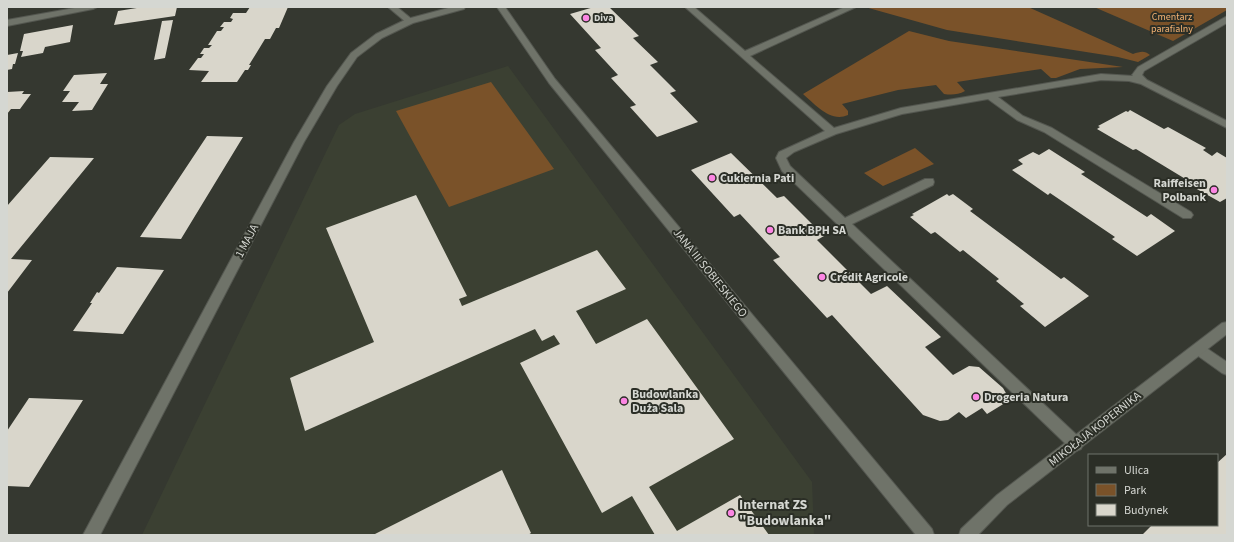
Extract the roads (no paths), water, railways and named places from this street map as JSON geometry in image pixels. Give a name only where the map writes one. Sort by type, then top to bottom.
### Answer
[{"type":"street","points":[[7,23],[93,7]]},
{"type":"street","points":[[392,7],[410,21]]},
{"type":"street","name":"1 MAJA","points":[[91,535],[299,142],[332,86],[354,55],[380,36],[410,21],[461,7]]},
{"type":"street","name":"JANA III SOBIESKIEGO","points":[[501,7],[552,81],[926,535]]},
{"type":"street","points":[[689,7],[832,132]]},
{"type":"street","points":[[744,55],[852,7]]},
{"type":"street","points":[[1144,82],[1137,75],[1141,69],[1227,19]]},
{"type":"street","points":[[1076,444],[795,177],[786,168],[781,158],[783,154],[801,144],[832,132],[901,111],[991,97],[1101,77],[1129,78],[1144,82],[1227,125]]},
{"type":"street","points":[[991,97],[1020,118],[1048,130],[1186,214]]},
{"type":"street","points":[[844,223],[929,182]]},
{"type":"street","name":"MIKOŁAJA KOPERNIKA","points":[[967,535],[1002,500],[1227,327]]},
{"type":"street","points":[[1199,349],[1227,369]]},
{"type":"place","name":"Diva","points":[[586,18]]},
{"type":"place","name":"Cukiernia Pati","points":[[712,178]]},
{"type":"place","name":"Raiffeisen Polbank","points":[[1214,190]]},
{"type":"place","name":"Bank BPH SA","points":[[770,230]]},
{"type":"place","name":"Crédit Agricole","points":[[822,277]]},
{"type":"place","name":"Drogeria Natura","points":[[976,397]]},
{"type":"place","name":"Budowlanka Duża Sala","points":[[624,401]]},
{"type":"place","name":"Internat ZS \"Budowlanka\"","points":[[731,513]]},
{"type":"park label","name":"Cmentarz parafialny","points":[[1172,22]]}]
